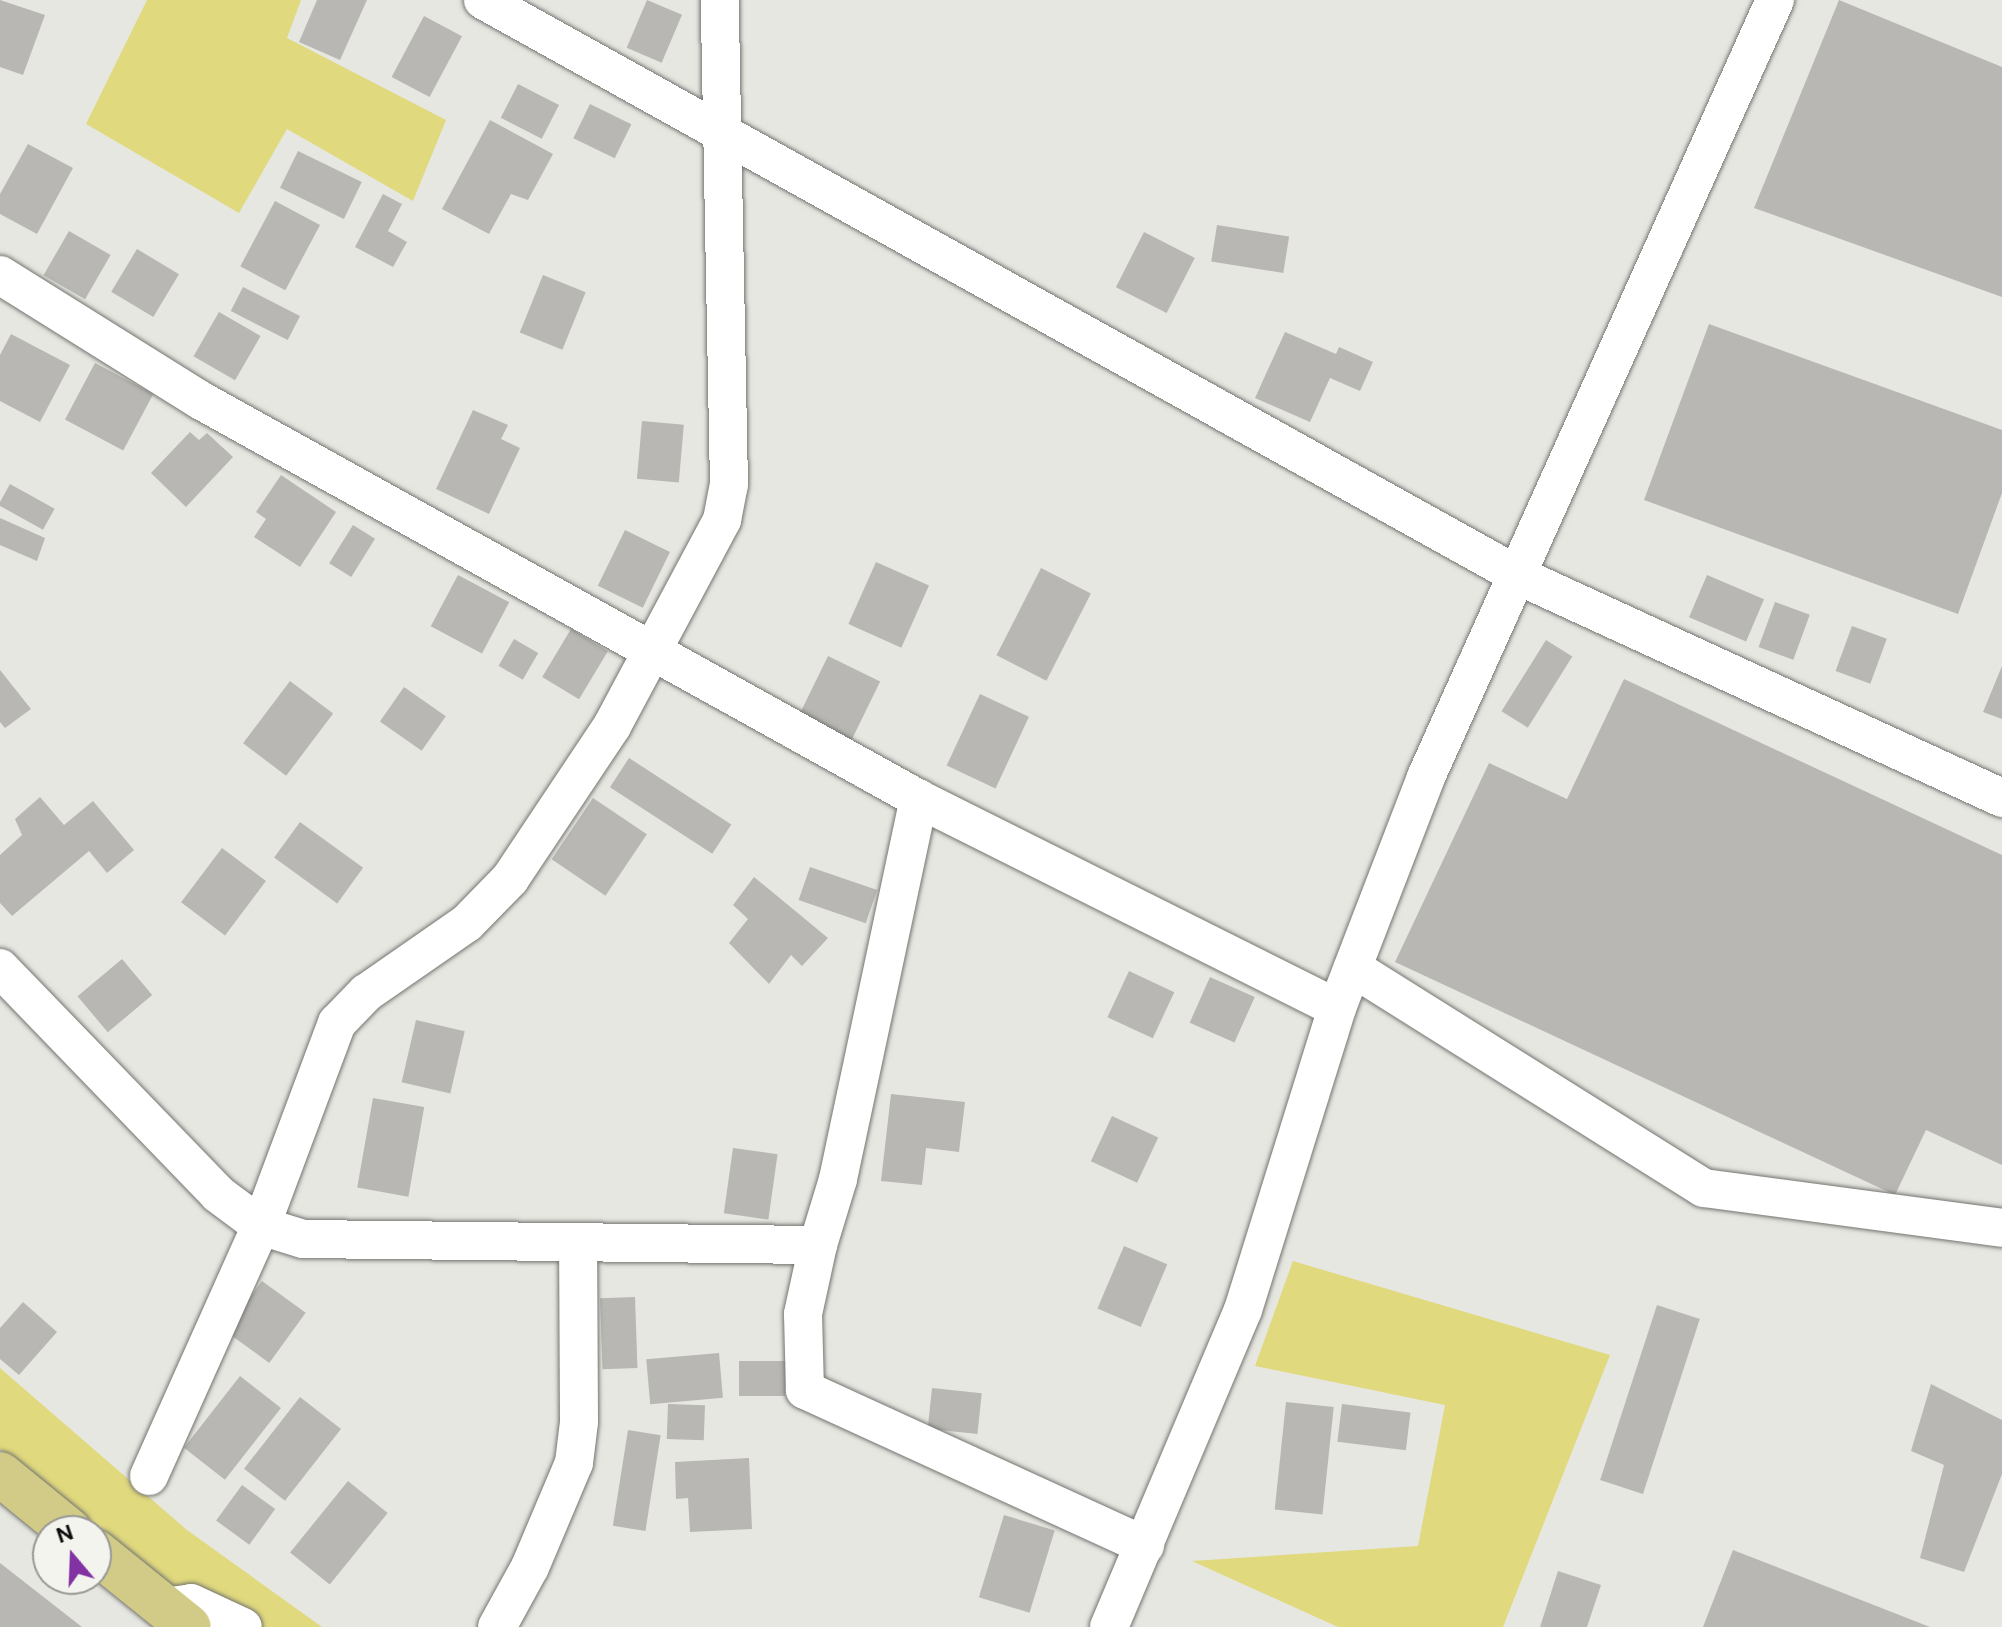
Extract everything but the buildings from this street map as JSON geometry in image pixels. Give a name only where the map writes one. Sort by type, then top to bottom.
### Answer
[{"type":"main road","points":[[0,1474],[50,1515]]},
{"type":"main road","points":[[112,1565],[176,1617]]},
{"type":"street","points":[[483,0],[1519,576],[2002,798]]},
{"type":"street","points":[[149,1476],[261,1226],[337,1023],[366,993],[467,923],[510,879],[612,726],[722,520],[729,485],[720,0]]},
{"type":"street","points":[[1109,1627],[1243,1310],[1337,1008],[1426,777],[1519,576],[1775,0]]},
{"type":"street","points":[[0,275],[200,400],[919,799],[1337,1008]]},
{"type":"street","points":[[919,799],[838,1179],[818,1245],[803,1314],[805,1390],[1145,1546]]},
{"type":"street","points":[[1353,968],[1704,1188],[2002,1228]]},
{"type":"street","points":[[8,990],[218,1194],[261,1226],[303,1239],[818,1245]]},
{"type":"street","points":[[497,1627],[530,1567],[574,1463],[579,1422],[578,1242]]},
{"type":"street","points":[[176,1617],[191,1603],[243,1627]]},
{"type":"shaded area","points":[[147,0],[301,0],[287,38],[446,120],[413,201],[287,129],[239,213],[86,124]]},
{"type":"shaded area","points":[[1293,1261],[1610,1355],[1503,1627],[1338,1627],[1192,1561],[1418,1546],[1445,1405],[1255,1366]]},
{"type":"shaded area","points":[[0,1368],[187,1530],[322,1627],[222,1627],[112,1539],[112,1515],[82,1515],[0,1449]]}]
